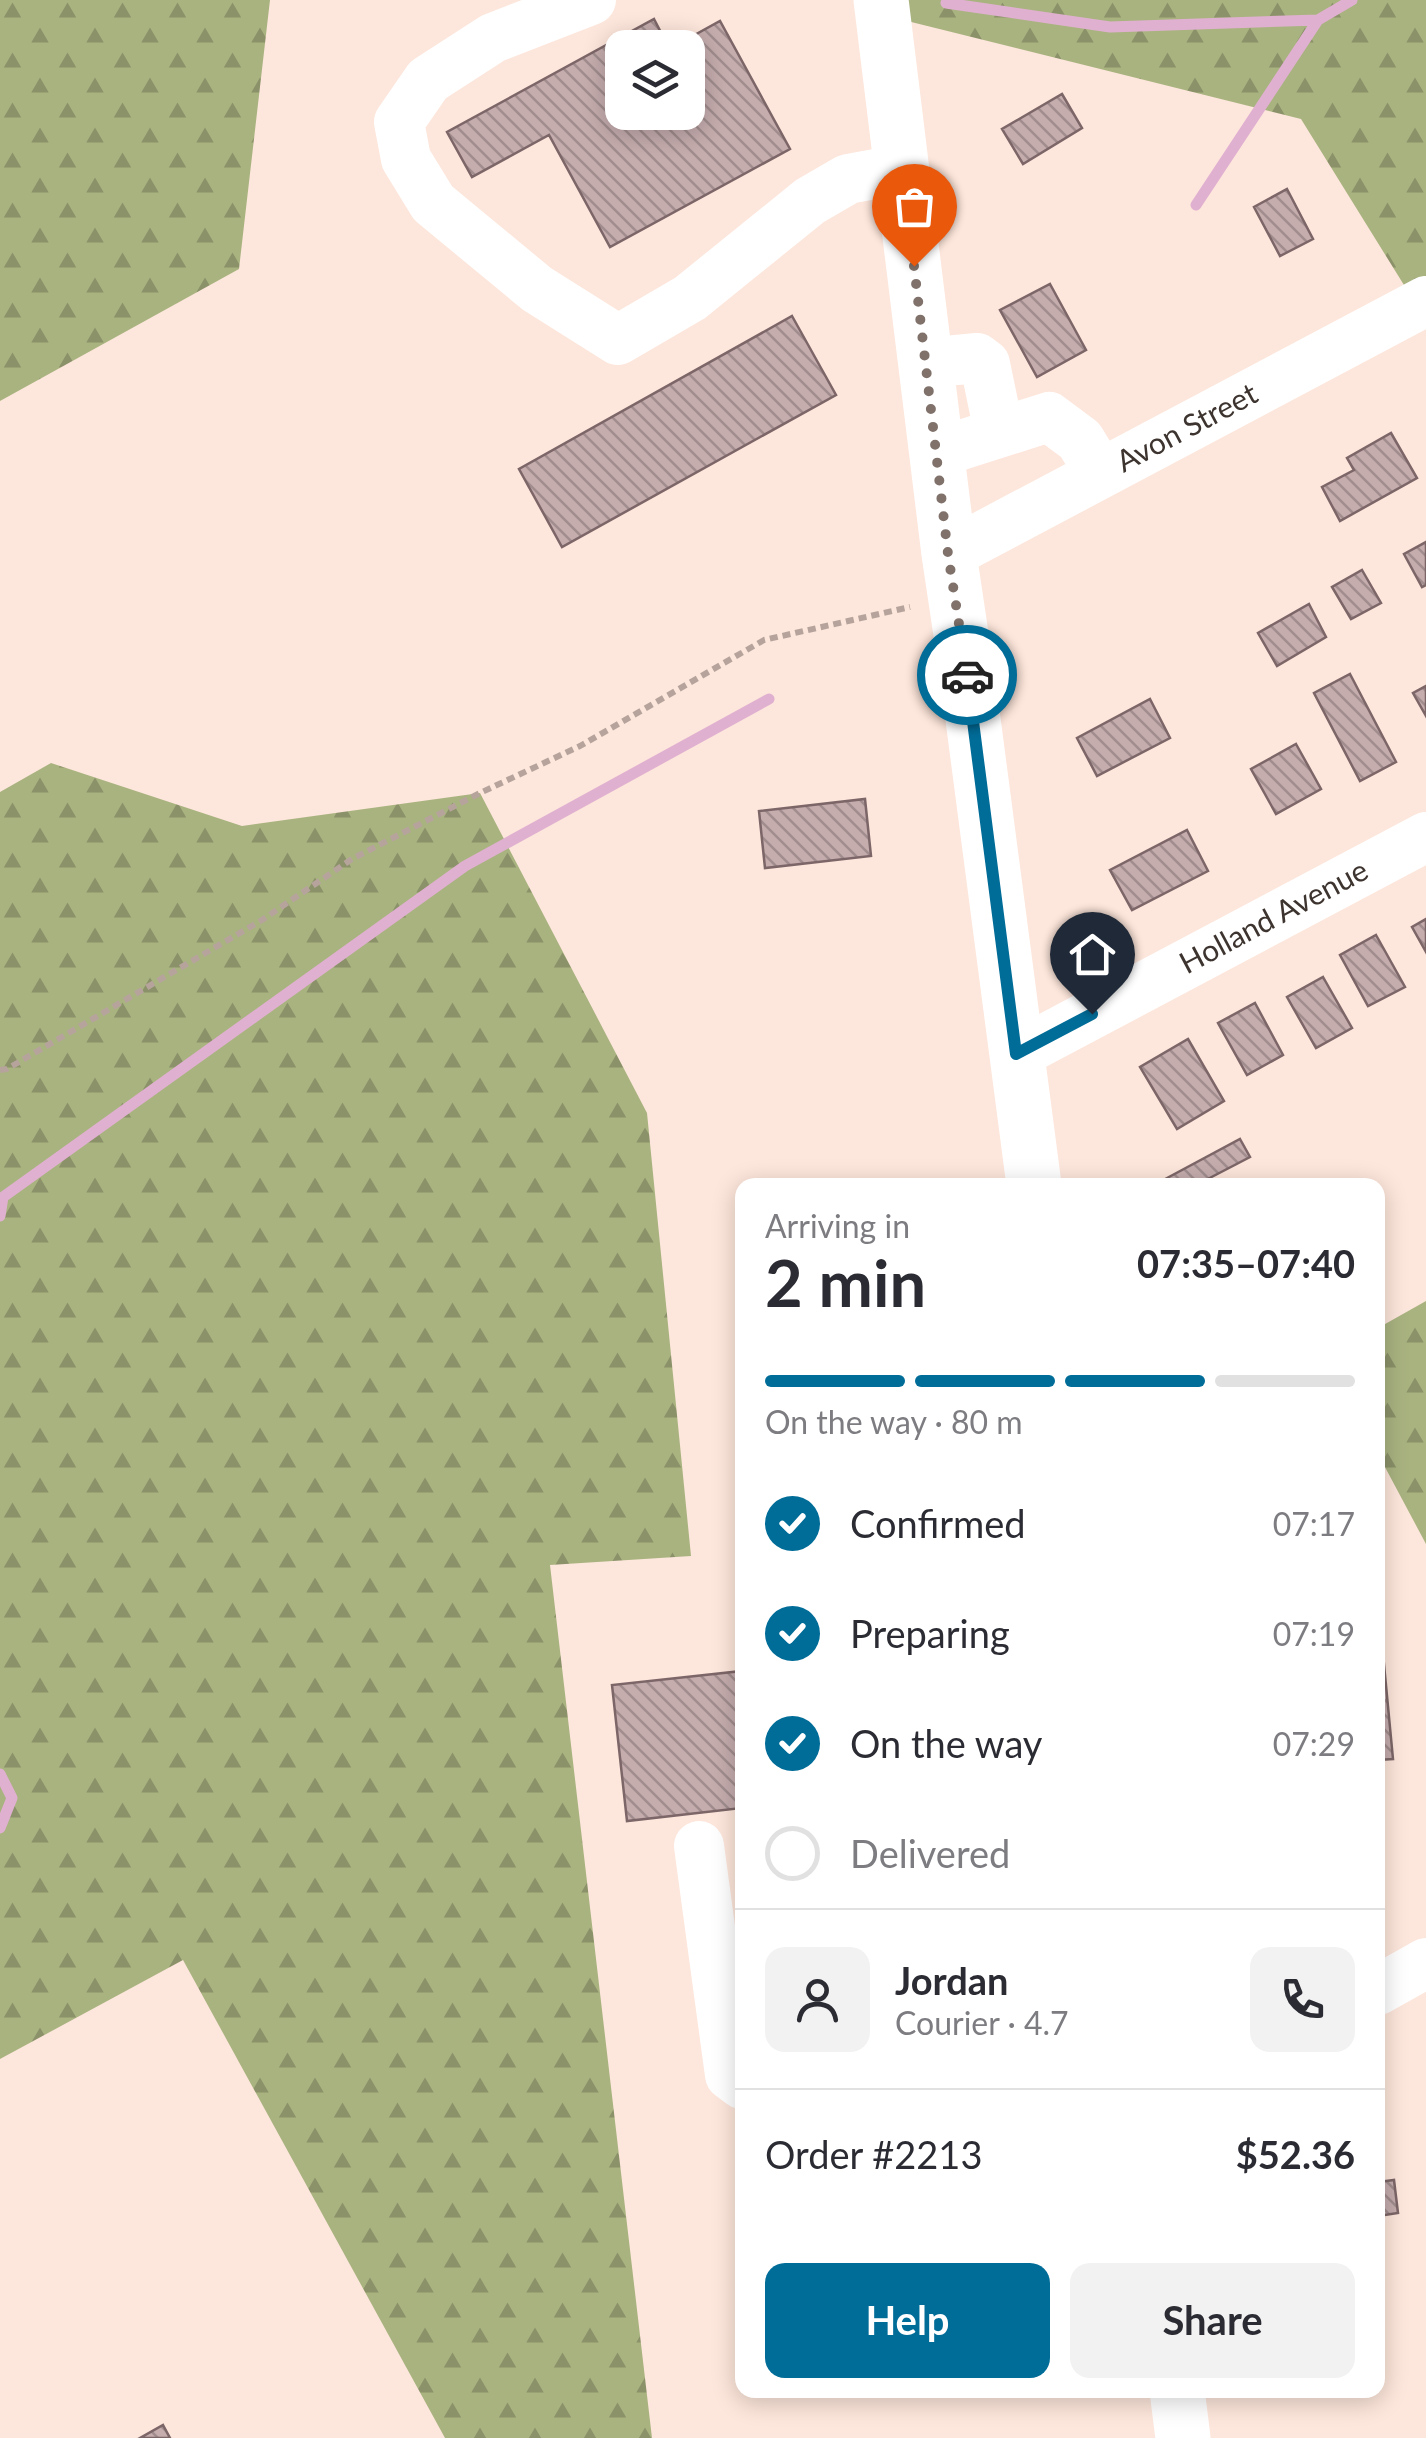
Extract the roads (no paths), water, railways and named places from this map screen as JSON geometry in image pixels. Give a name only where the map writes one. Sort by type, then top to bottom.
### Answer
[{"type":"main road","points":[[882,0],[936,453],[1033,1178]]},
{"type":"main road","points":[[1178,2398],[1183,2438]]},
{"type":"street","points":[[592,0],[493,38],[428,80],[400,122],[406,159],[432,203],[537,289],[618,340],[690,298],[810,201],[848,179],[902,169]]},
{"type":"street","name":"Avon Street","points":[[952,577],[1100,474],[1426,302]]},
{"type":"street","points":[[926,363],[977,358],[985,364],[999,432]]},
{"type":"street","points":[[936,453],[1048,417],[1080,440],[1100,474]]},
{"type":"street","name":"Holland Avenue","points":[[1016,1054],[1426,836]]},
{"type":"street","points":[[699,1846],[730,2075],[735,2079]]},
{"type":"street","points":[[1385,1986],[1426,1963]]},
{"type":"waterway","points":[[946,3],[1110,27],[1318,20],[1352,0]]},
{"type":"waterway","points":[[1196,205],[1318,20]]},
{"type":"waterway","points":[[0,1216],[3,1197],[465,866],[769,699]]},
{"type":"waterway","points":[[0,1774],[12,1798],[0,1828]]}]
